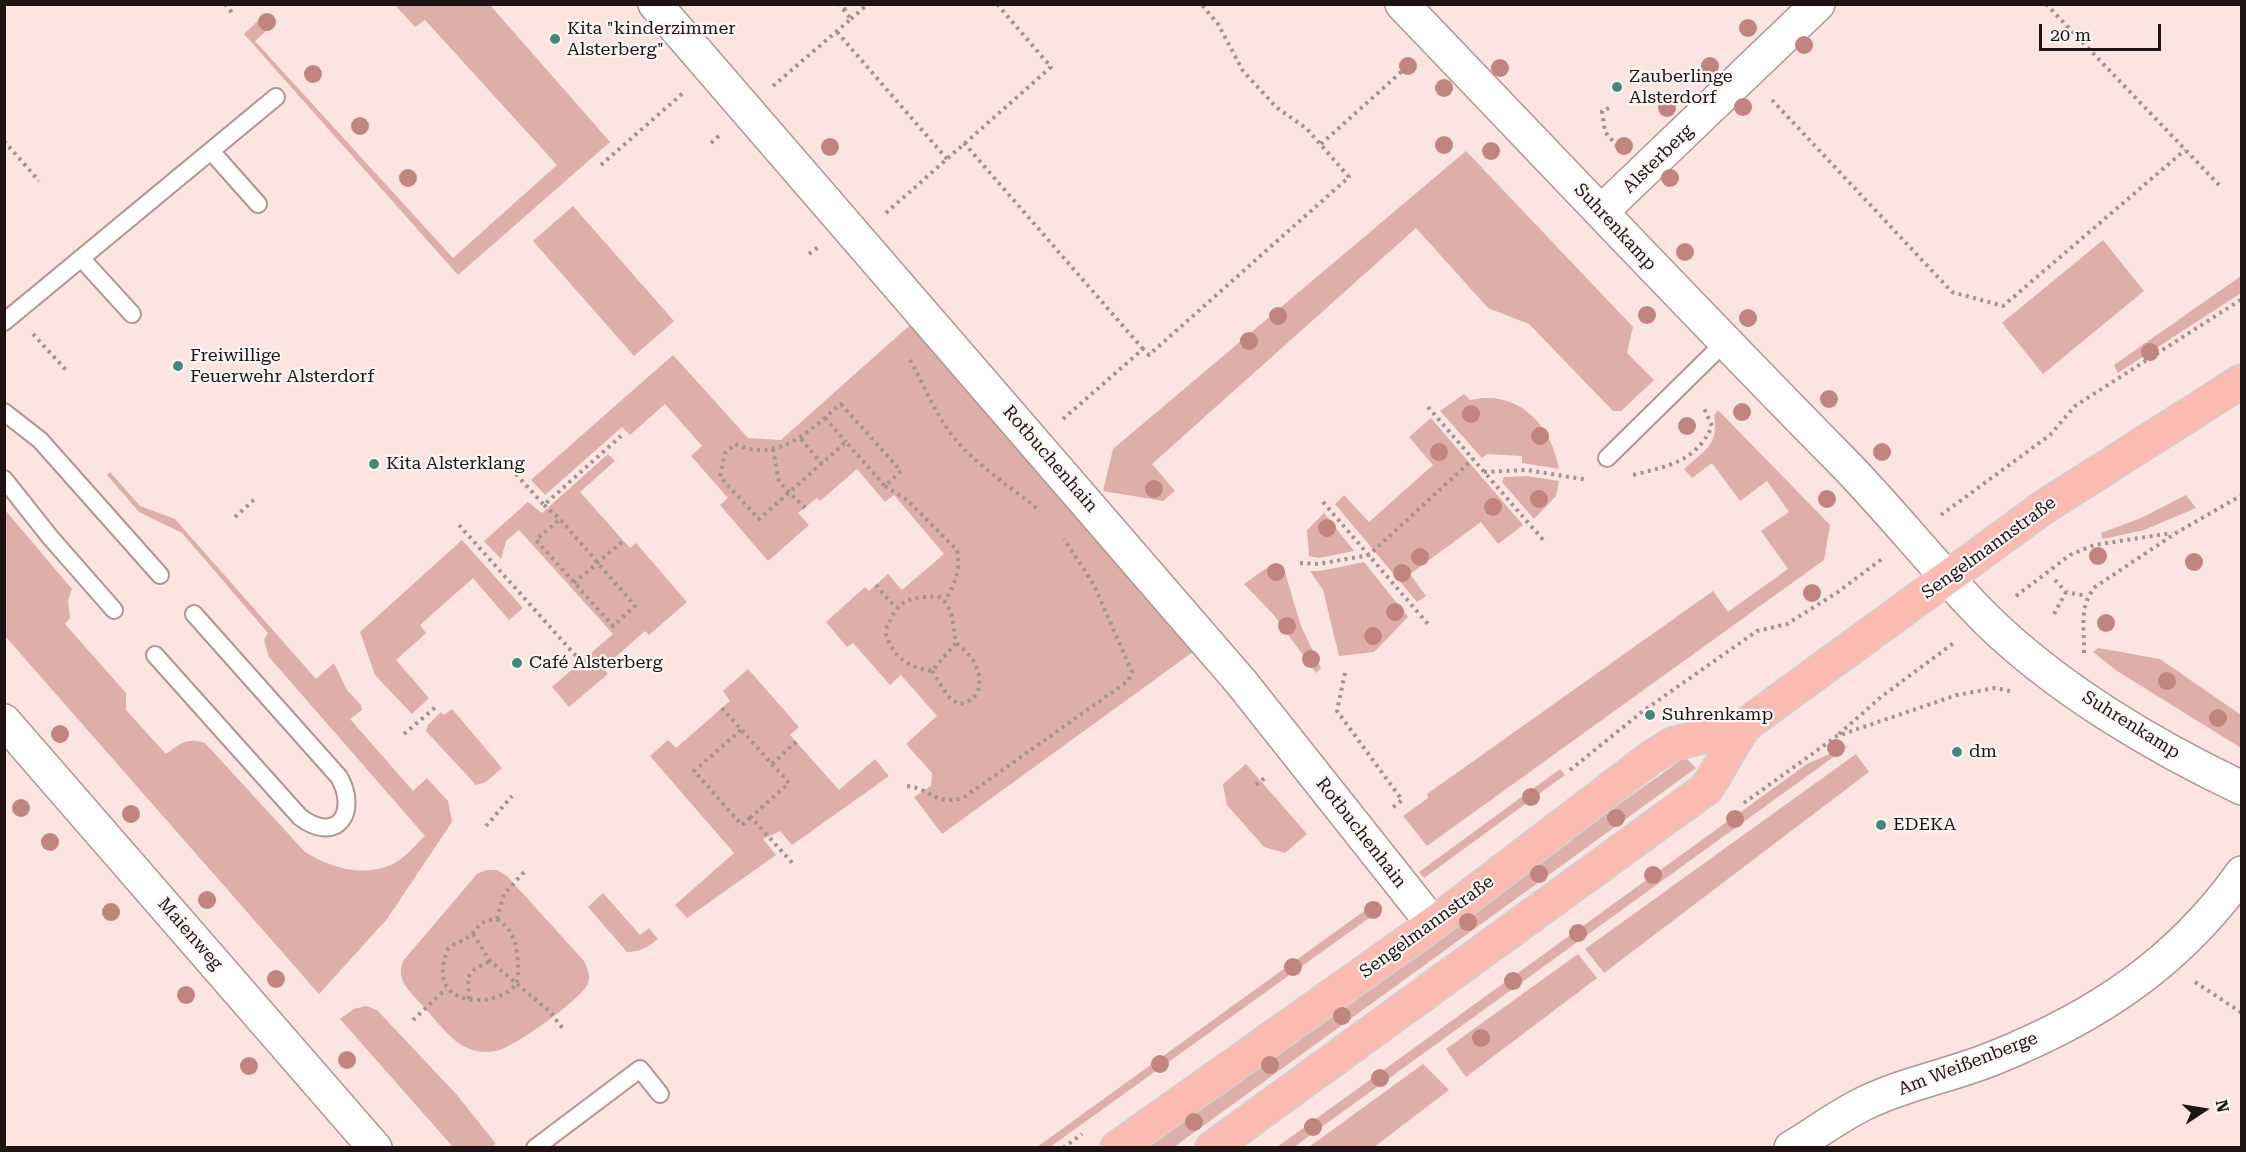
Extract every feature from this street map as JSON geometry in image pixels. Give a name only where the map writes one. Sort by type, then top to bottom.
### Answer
[{"type":"main road","name":"Sengelmannstraße","points":[[1117,1148],[1433,924],[1673,744],[1744,726],[2044,507],[2241,381]]},
{"type":"main road","name":"Sengelmannstraße","points":[[1212,1148],[1707,789],[1744,726]]},
{"type":"street","name":"Rotbuchenhain","points":[[655,4],[1241,682],[1433,924]]},
{"type":"street","name":"Suhrenkamp","points":[[1402,4],[1725,342],[1871,490],[1986,618],[2056,677],[2179,755],[2241,788]]},
{"type":"street","name":"Alsterberg","points":[[1601,212],[1818,4]]},
{"type":"street","name":"Maienweg","points":[[4,722],[375,1148]]},
{"type":"street","name":"Am Weißenberge","points":[[1791,1148],[1866,1102],[1994,1058],[2054,1031],[2119,995],[2166,960],[2200,926],[2241,873]]},
{"type":"lane","points":[[10,318],[276,97]]},
{"type":"lane","points":[[211,151],[258,204]]},
{"type":"lane","points":[[81,258],[132,314]]},
{"type":"lane","points":[[1607,458],[1725,342]]},
{"type":"lane","points":[[4,412],[40,440],[160,575]]},
{"type":"lane","points":[[4,478],[50,537],[114,609]]},
{"type":"lane","points":[[155,655],[300,817],[312,826],[325,829],[336,825],[344,817],[348,806],[348,792],[339,777],[194,614]]},
{"type":"lane","points":[[535,1148],[640,1069],[660,1094]]},
{"type":"path","points":[[225,4],[233,14]]},
{"type":"path","points":[[839,4],[851,19]]},
{"type":"path","points":[[844,10],[851,4]]},
{"type":"path","points":[[746,109],[868,4]]},
{"type":"path","points":[[858,238],[1051,67],[997,4]]},
{"type":"path","points":[[964,143],[1149,355],[1349,177],[1307,129],[1276,107],[1243,71],[1218,24],[1201,4]]},
{"type":"path","points":[[2046,4],[2219,185]]},
{"type":"path","points":[[837,32],[947,159]]},
{"type":"path","points":[[1321,144],[1437,40]]},
{"type":"path","points":[[601,165],[711,69]]},
{"type":"path","points":[[1747,74],[1952,292],[2003,306],[2185,150]]},
{"type":"path","points":[[4,141],[39,181]]},
{"type":"path","points":[[2013,462],[2050,435],[2075,406],[2241,299]]},
{"type":"path","points":[[10,318],[67,371]]},
{"type":"path","points":[[1035,443],[1143,349]]},
{"type":"path","points":[[908,356],[934,408],[952,435],[982,467],[1043,513]]},
{"type":"path","points":[[1625,477],[1680,463],[1706,441],[1712,426],[1707,410],[1683,385]]},
{"type":"path","points":[[846,442],[759,519],[720,477],[725,453],[735,444],[745,448],[773,449],[801,439],[841,404],[901,471],[885,486]]},
{"type":"path","points":[[1428,407],[1544,542]]},
{"type":"path","points":[[825,418],[885,486],[908,500],[957,550],[960,562],[953,588],[945,600]]},
{"type":"path","points":[[544,505],[621,436]]},
{"type":"path","points":[[801,439],[822,464]]},
{"type":"path","points":[[773,449],[779,482],[805,508]]},
{"type":"path","points":[[1300,563],[1318,564],[1369,555],[1473,459]]},
{"type":"path","points":[[1484,472],[1527,470],[1592,481]]},
{"type":"path","points":[[516,474],[560,519],[635,606],[613,626],[536,540],[560,519]]},
{"type":"path","points":[[2085,637],[2083,609],[2087,596],[2095,587],[2176,533],[2241,495]]},
{"type":"path","points":[[236,517],[257,498]]},
{"type":"path","points":[[1323,502],[1428,624]]},
{"type":"path","points":[[459,525],[576,656]]},
{"type":"path","points":[[907,786],[920,788],[941,800],[963,798],[1128,681],[1132,672],[1094,585],[1058,531]]},
{"type":"path","points":[[2070,555],[2094,545],[2176,533]]},
{"type":"path","points":[[574,583],[623,541]]},
{"type":"path","points":[[2055,580],[2066,591],[2087,596]]},
{"type":"path","points":[[876,585],[896,608]]},
{"type":"path","points":[[1572,766],[1643,711],[1757,631],[1787,624],[1838,591]]},
{"type":"path","points":[[2054,614],[2066,591]]},
{"type":"path","points":[[938,596],[945,600],[950,609],[956,643],[972,658],[979,672],[981,686],[976,696],[968,703],[958,704],[948,696],[932,671],[900,661],[890,648],[885,632],[896,608],[906,601],[938,596]]},
{"type":"path","points":[[932,671],[956,643]]},
{"type":"path","points":[[1345,673],[1337,711],[1402,800],[1389,811],[1396,820]]},
{"type":"path","points":[[1837,736],[1957,694],[1995,688],[2016,693]]},
{"type":"path","points":[[1740,806],[1837,736],[1881,697]]},
{"type":"path","points":[[404,734],[437,706]]},
{"type":"path","points":[[722,708],[789,783],[742,825],[694,771],[741,730]]},
{"type":"path","points":[[772,764],[796,742]]},
{"type":"path","points":[[486,826],[512,796]]},
{"type":"path","points":[[751,817],[794,865]]},
{"type":"path","points":[[496,919],[504,894],[525,871]]},
{"type":"path","points":[[496,919],[508,927],[515,940],[517,982],[510,991],[499,997],[469,999],[446,989],[442,978],[448,949],[473,934],[476,927],[484,920],[496,919]]},
{"type":"path","points":[[473,934],[490,961],[550,1012],[564,1030]]},
{"type":"path","points":[[2166,960],[2241,1013]]},
{"type":"path","points":[[469,999],[468,977],[475,969],[490,961]]},
{"type":"path","points":[[413,1020],[446,989]]},
{"type":"shaded area","points":[[395,5],[490,5],[610,142],[458,275],[244,34],[265,14],[271,14],[277,21],[255,41],[453,258],[557,165],[425,20],[415,27]]},
{"type":"shaded area","points":[[1466,151],[1633,327],[1627,353],[1654,380],[1621,411],[1613,411],[1529,324],[1488,308],[1416,228],[1152,464],[1175,491],[1163,501],[1103,491],[1113,449]]},
{"type":"shaded area","points":[[573,206],[674,321],[634,356],[533,241]]},
{"type":"shaded area","points":[[2103,240],[2144,291],[2043,374],[2002,323]]},
{"type":"shaded area","points":[[2241,276],[2241,293],[2118,373],[2114,365]]},
{"type":"shaded area","points":[[911,324],[1197,649],[942,834],[914,797],[931,786],[932,773],[906,744],[937,716],[901,675],[890,685],[853,643],[847,647],[826,622],[865,587],[869,591],[888,574],[902,590],[944,554],[894,495],[885,502],[857,469],[820,501],[817,498],[798,513],[809,525],[768,561],[720,505],[728,498],[691,456],[702,446],[665,404],[630,435],[622,427],[545,495],[531,480],[673,355],[748,438],[781,440]]},
{"type":"shaded area","points":[[1464,394],[1470,400],[1487,398],[1503,400],[1517,405],[1530,414],[1540,424],[1548,438],[1559,469],[1522,463],[1522,456],[1487,454],[1482,458],[1440,411]]},
{"type":"shaded area","points":[[1718,410],[1830,525],[1824,560],[1427,846],[1403,816],[1428,798],[1427,794],[1713,591],[1728,612],[1788,569],[1761,531],[1789,512],[1767,481],[1740,501],[1712,463],[1692,478],[1684,469],[1709,446],[1714,433],[1714,415]]},
{"type":"shaded area","points":[[1431,418],[1523,525],[1498,544],[1481,522],[1410,574],[1426,596],[1417,602],[1335,504],[1344,495],[1369,522],[1433,465],[1409,437]]},
{"type":"shaded area","points":[[608,454],[615,461],[580,492],[630,548],[636,543],[687,602],[649,635],[645,631],[603,668],[608,674],[569,707],[552,687],[613,634],[519,530],[506,541],[501,559],[484,541],[528,502],[542,513]]},
{"type":"shaded area","points":[[110,472],[140,506],[175,519],[316,679],[334,663],[347,690],[361,705],[362,710],[350,719],[413,791],[427,778],[448,801],[452,822],[387,919],[319,994],[5,636],[5,510],[72,589],[68,600],[70,618],[65,624],[126,693],[126,710],[166,754],[188,741],[205,743],[305,852],[336,867],[359,871],[382,868],[402,858],[425,836],[269,657],[264,640],[268,633],[182,533],[139,512],[107,475]]},
{"type":"shaded area","points":[[1527,476],[1559,481],[1556,496],[1534,519],[1502,482],[1504,477]]},
{"type":"shaded area","points":[[2186,495],[2196,508],[2144,530],[2103,539],[2101,533],[2141,518]]},
{"type":"shaded area","points":[[1324,513],[1354,551],[1319,558],[1309,556],[1307,530]]},
{"type":"shaded area","points":[[462,540],[523,608],[509,620],[473,578],[420,625],[426,633],[396,660],[429,698],[412,714],[375,675],[360,632]]},
{"type":"shaded area","points":[[1364,562],[1408,617],[1374,652],[1339,656],[1323,590],[1310,571]]},
{"type":"shaded area","points":[[1272,564],[1283,566],[1301,626],[1321,668],[1316,673],[1273,614],[1244,584]]},
{"type":"shaded area","points":[[2098,648],[2160,659],[2241,715],[2241,748],[2117,671],[2093,652]]},
{"type":"shaded area","points":[[748,669],[799,727],[790,735],[839,790],[875,759],[889,776],[792,845],[780,831],[763,839],[776,855],[687,918],[675,905],[734,853],[650,756],[668,740],[676,748],[730,701],[723,691]]},
{"type":"shaded area","points":[[452,709],[502,768],[486,782],[476,785],[426,731],[428,725],[441,712],[444,715]]},
{"type":"shaded area","points":[[1850,745],[1294,1147],[1277,1147],[1807,764]]},
{"type":"shaded area","points":[[1856,754],[1869,772],[1604,973],[1585,949]]},
{"type":"shaded area","points":[[1685,757],[1696,768],[1174,1147],[1143,1148]]},
{"type":"shaded area","points":[[1246,764],[1307,834],[1285,853],[1264,847],[1227,805],[1223,784]]},
{"type":"shaded area","points":[[1560,769],[1565,775],[1424,878],[1419,872]]},
{"type":"shaded area","points":[[486,870],[497,870],[507,876],[584,961],[589,977],[584,990],[550,1019],[510,1045],[486,1052],[463,1046],[449,1035],[408,989],[402,979],[401,968],[403,961],[477,874]]},
{"type":"shaded area","points":[[603,893],[640,935],[649,928],[658,939],[644,948],[627,952],[588,907]]},
{"type":"shaded area","points":[[1378,901],[1383,908],[1050,1147],[1037,1147]]},
{"type":"shaded area","points":[[1578,954],[1597,978],[1466,1077],[1446,1049]]},
{"type":"shaded area","points":[[366,1006],[377,1010],[457,1095],[496,1144],[491,1147],[453,1147],[340,1019],[354,1009]]},
{"type":"shaded area","points":[[1423,1064],[1449,1090],[1374,1147],[1309,1147]]},
{"type":"place","name":"Kita \"kinderzimmer Alsterberg\"","points":[[555,39]]},
{"type":"place","name":"Zauberlinge Alsterdorf","points":[[1617,87]]},
{"type":"place","name":"Freiwillige Feuerwehr Alsterdorf","points":[[178,366]]},
{"type":"place","name":"Kita Alsterklang","points":[[374,464]]},
{"type":"place","name":"Café Alsterberg","points":[[517,663]]},
{"type":"place","name":"Suhrenkamp","points":[[1650,715]]},
{"type":"place","name":"dm","points":[[1957,752]]},
{"type":"place","name":"EDEKA","points":[[1881,825]]}]
